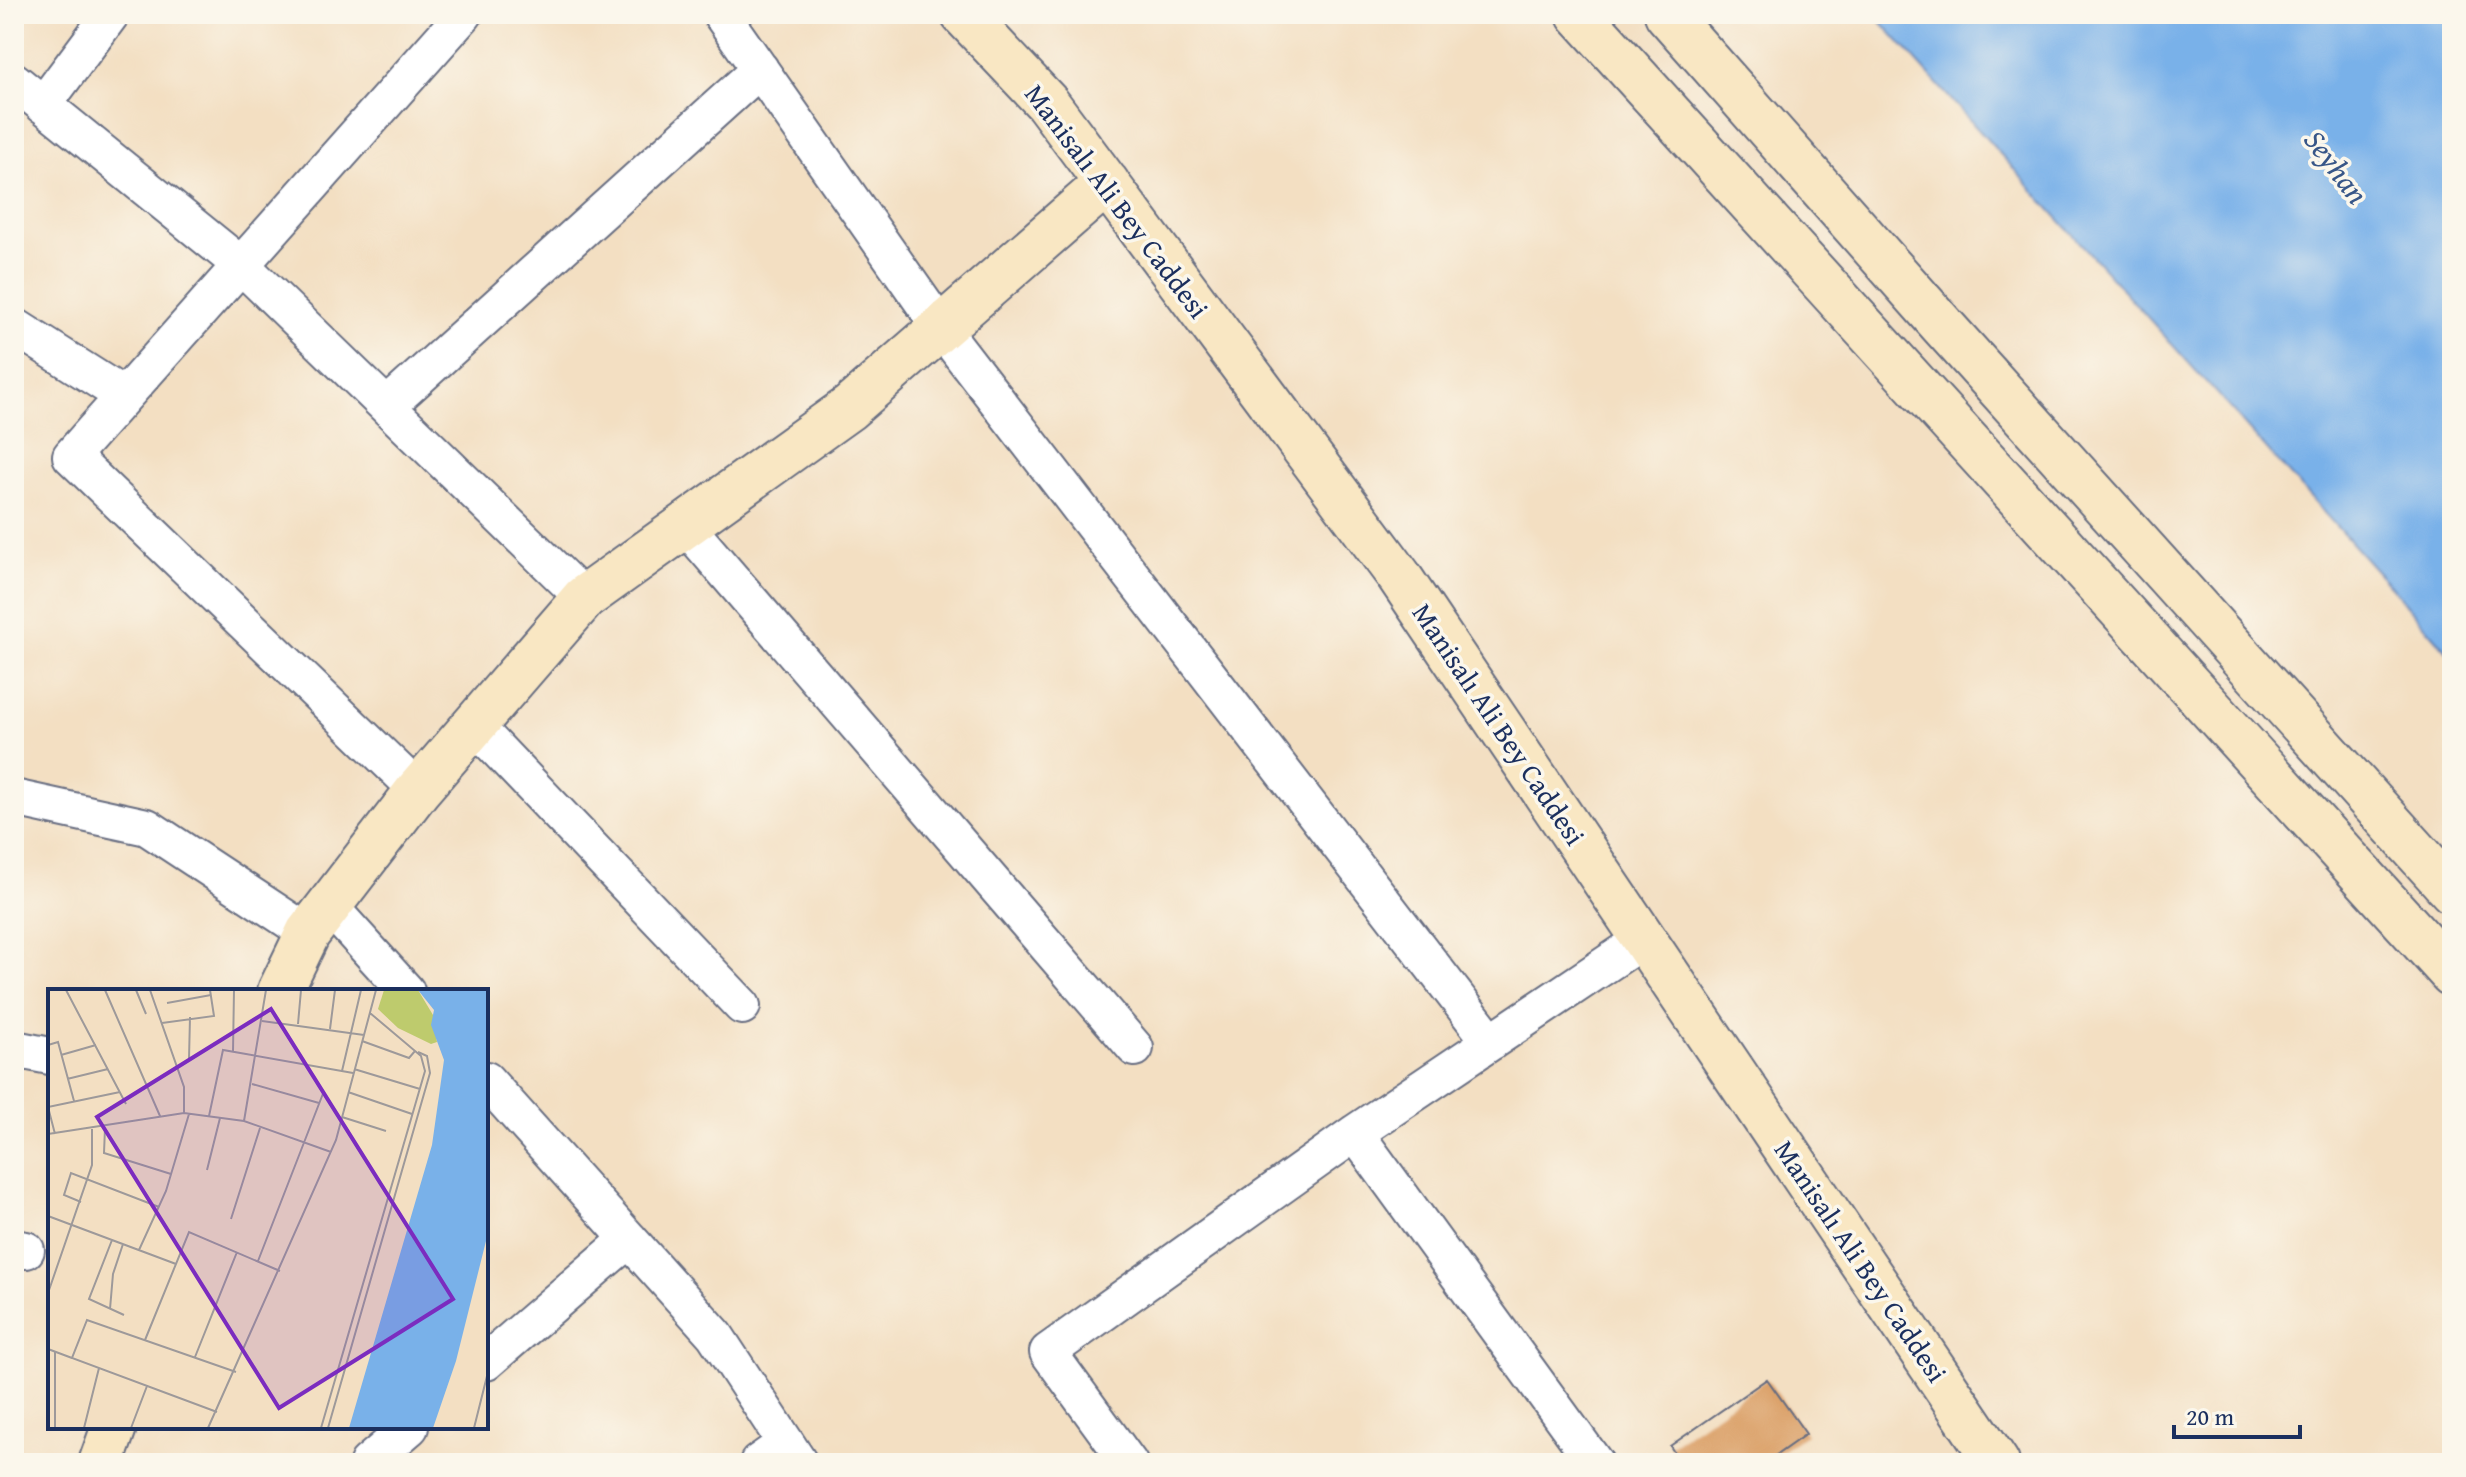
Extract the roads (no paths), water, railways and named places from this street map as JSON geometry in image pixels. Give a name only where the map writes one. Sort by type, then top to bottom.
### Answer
[{"type":"street","points":[[43,105],[111,14]]},
{"type":"street","points":[[418,790],[71,456],[464,14]]},
{"type":"street","points":[[721,14],[941,328],[1491,1042]]},
{"type":"street","name":"Manisalı Ali Bey Caddesi","points":[[963,14],[1047,103],[1399,576],[1997,1463]]},
{"type":"street","points":[[1579,14],[2452,974]]},
{"type":"street","points":[[1667,14],[1941,324],[2452,891]]},
{"type":"street","points":[[387,406],[760,69]]},
{"type":"street","points":[[14,81],[241,265],[584,598]]},
{"type":"street","points":[[281,989],[318,920],[418,790],[584,598],[849,408],[1107,183]]},
{"type":"street","points":[[14,326],[124,396]]},
{"type":"street","points":[[685,525],[1135,1048]]},
{"type":"street","points":[[474,725],[742,1006]]},
{"type":"street","points":[[14,798],[147,827],[318,920],[404,989]]},
{"type":"street","points":[[1129,1463],[1048,1352],[1355,1133],[1644,939]]},
{"type":"street","points":[[14,1049],[48,1056]]},
{"type":"street","points":[[488,1082],[715,1335],[781,1456]]},
{"type":"street","points":[[1355,1133],[1595,1463]]},
{"type":"street","points":[[488,1360],[629,1239]]},
{"type":"street","points":[[101,1463],[113,1429]]},
{"type":"street","points":[[368,1463],[408,1429]]},
{"type":"water","name":"Seyhan","points":[[1874,14],[2452,14],[2452,657],[2401,598]]}]
